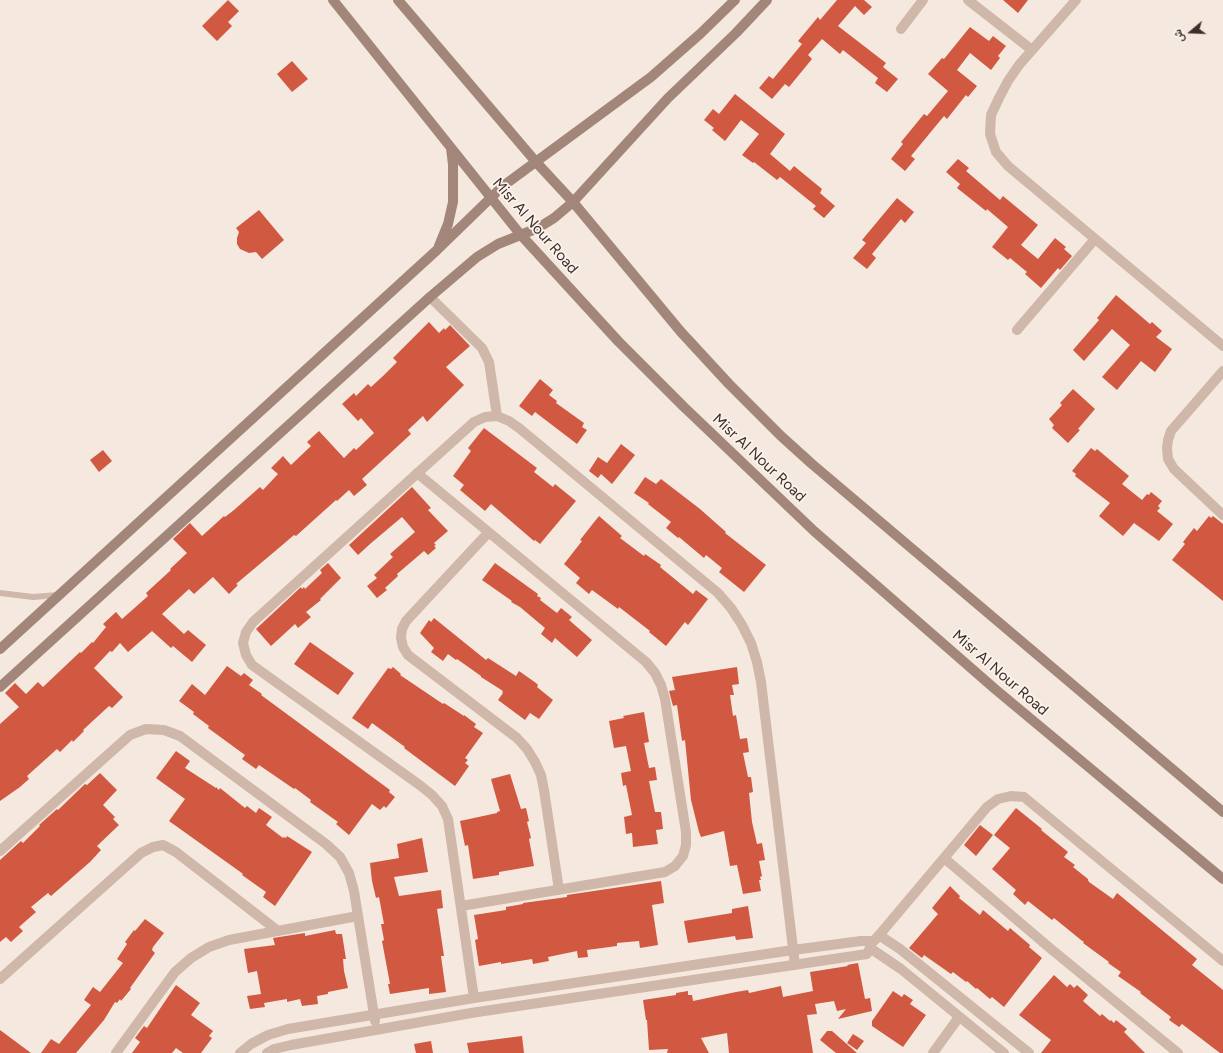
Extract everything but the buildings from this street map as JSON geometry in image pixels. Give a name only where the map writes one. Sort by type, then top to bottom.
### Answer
[{"type":"street","name":"Misr Al Nour Road","points":[[334,0],[520,234],[618,341],[684,407],[814,531],[1033,721],[1223,879]]},
{"type":"street","name":"Misr Al Nour Road","points":[[398,0],[536,162],[573,202],[681,332],[729,384],[781,436],[812,464],[1223,812]]},
{"type":"street","points":[[0,649],[436,250],[503,186],[651,77],[700,34],[734,0]]},
{"type":"street","points":[[0,687],[477,256],[498,244],[538,228],[554,218],[573,202],[668,98],[736,33],[767,0]]},
{"type":"street","points":[[901,29],[923,0]]},
{"type":"street","points":[[968,0],[1032,50]]},
{"type":"street","points":[[1076,0],[1019,65],[1008,81],[991,115],[990,134],[996,152],[1008,166],[1223,346]]},
{"type":"street","points":[[436,250],[448,224],[453,202],[453,165],[450,146]]},
{"type":"street","points":[[1017,330],[1095,239]]},
{"type":"street","points":[[430,297],[482,348],[489,362],[497,416]]},
{"type":"street","points":[[1223,371],[1172,430],[1167,448],[1168,459],[1174,470],[1223,515]]},
{"type":"street","points":[[474,998],[448,819],[442,806],[421,786],[252,665],[246,655],[243,644],[246,632],[253,622],[474,422],[485,417],[497,416],[509,421],[519,428],[718,593],[731,608],[742,625],[751,643],[761,682],[795,965]]},
{"type":"street","points":[[417,473],[646,662],[655,672],[665,699],[686,832],[686,845],[683,856],[675,866],[665,872],[461,906]]},
{"type":"street","points":[[488,533],[406,621],[402,629],[401,638],[403,647],[408,655],[517,738],[527,749],[541,775],[559,890]]},
{"type":"street","points":[[0,851],[130,735],[146,729],[164,730],[180,736],[326,844],[340,857],[349,873],[354,891],[377,1029]]},
{"type":"street","points":[[267,1053],[274,1049],[291,1044],[471,1013],[867,954],[880,935],[987,807],[998,799],[1010,796],[1024,797],[1223,961]]},
{"type":"street","points":[[0,980],[141,852],[153,846],[163,846],[176,852],[278,931]]},
{"type":"street","points":[[944,858],[1051,949],[1178,1053]]},
{"type":"street","points":[[116,1053],[176,972],[191,958],[210,947],[229,940],[358,916]]},
{"type":"street","points":[[240,1053],[251,1044],[268,1035],[288,1029],[474,998],[793,950],[861,941],[874,941],[880,935]]},
{"type":"street","points":[[880,935],[900,949],[1029,1053]]},
{"type":"street","points":[[870,948],[901,969],[1004,1053]]},
{"type":"street","points":[[933,1053],[959,1016]]},
{"type":"lane","points":[[0,594],[34,597],[58,595]]}]
